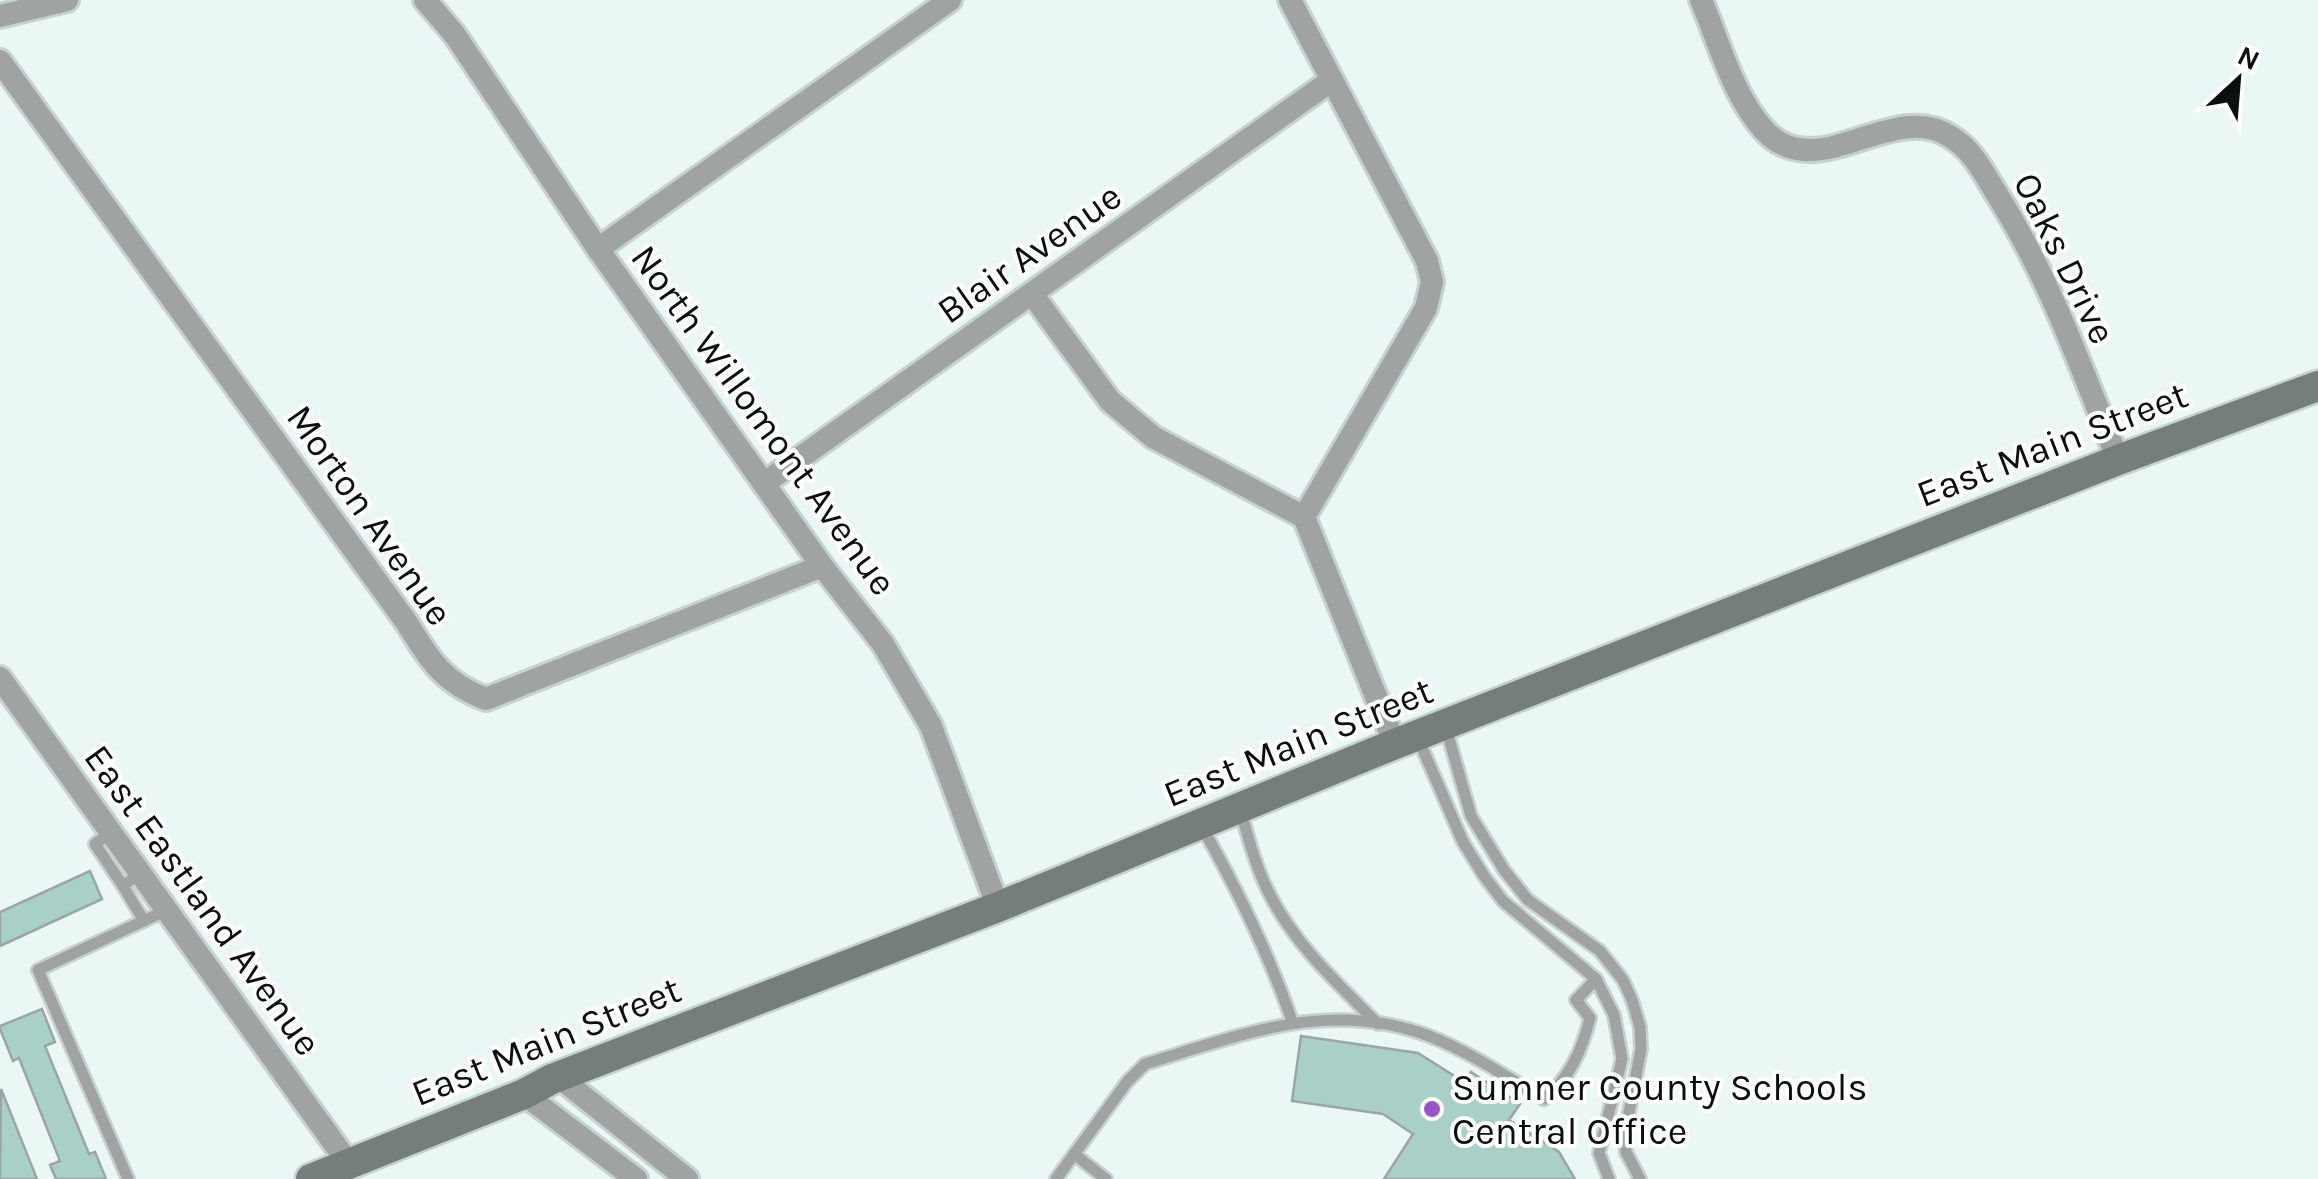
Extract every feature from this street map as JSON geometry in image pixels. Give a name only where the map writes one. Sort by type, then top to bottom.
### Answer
[{"type":"street","points":[[0,16],[67,0]]},
{"type":"street","name":"North Willomont Avenue","points":[[424,0],[455,35],[598,249],[822,566],[883,644],[931,726],[998,907]]},
{"type":"street","points":[[598,249],[950,0]]},
{"type":"street","points":[[1290,0],[1427,261],[1432,282],[1426,308],[1304,518]]},
{"type":"street","name":"Oaks Drive","points":[[1701,0],[1748,108],[1782,145],[1799,150],[1828,149],[1870,134],[1929,126],[1952,137],[1977,160],[2044,276],[2118,460]]},
{"type":"street","name":"Morton Avenue","points":[[0,61],[407,623],[426,655],[458,688],[486,699],[822,566]]},
{"type":"street","name":"Blair Avenue","points":[[766,482],[1332,80]]},
{"type":"street","points":[[1032,294],[1110,401],[1138,425],[1304,518],[1419,735]]},
{"type":"street","name":"East Main Street","points":[[311,1179],[559,1077],[998,907],[1419,735],[2118,460],[2318,386]]},
{"type":"street","name":"East Eastland Avenue","points":[[0,678],[110,832],[131,879],[167,910],[349,1164]]},
{"type":"street","points":[[559,1077],[687,1179]]},
{"type":"street","points":[[524,1094],[636,1179]]},
{"type":"lane","points":[[1419,735],[1463,842],[1484,876],[1502,901],[1596,978],[1614,1015],[1622,1059],[1599,1153],[1609,1179]]},
{"type":"lane","points":[[1419,735],[1504,870],[1528,900],[1600,951],[1623,980],[1640,1026],[1641,1048],[1625,1134],[1626,1152],[1640,1179]]},
{"type":"lane","points":[[1239,808],[1268,890],[1289,926],[1378,1024]]},
{"type":"lane","points":[[1200,824],[1238,895],[1279,983],[1292,1021]]},
{"type":"lane","points":[[131,879],[144,921]]},
{"type":"lane","points":[[128,1179],[38,970],[167,910]]},
{"type":"lane","points":[[1056,1179],[1127,1082],[1146,1064],[1292,1021],[1335,1017],[1427,1036],[1544,1099],[1559,1087],[1572,1068],[1590,1018],[1576,1000],[1596,978]]},
{"type":"lane","points":[[1074,1154],[1106,1179]]},
{"type":"building","points":[[90,871],[102,899],[0,946],[0,912]]},
{"type":"building","points":[[42,1009],[55,1042],[45,1046],[89,1154],[95,1152],[106,1179],[56,1179],[50,1165],[60,1161],[19,1058],[13,1061],[0,1029]]},
{"type":"building","name":"Sumner County Schools Central Office","points":[[1301,1036],[1418,1053],[1464,1082],[1471,1072],[1520,1104],[1509,1120],[1559,1152],[1575,1179],[1384,1179],[1413,1134],[1383,1114],[1292,1101]]},
{"type":"building","points":[[1,1089],[37,1179],[0,1179]]},
{"type":"place","name":"Sumner County Schools Central Office","points":[[1432,1109]]}]
